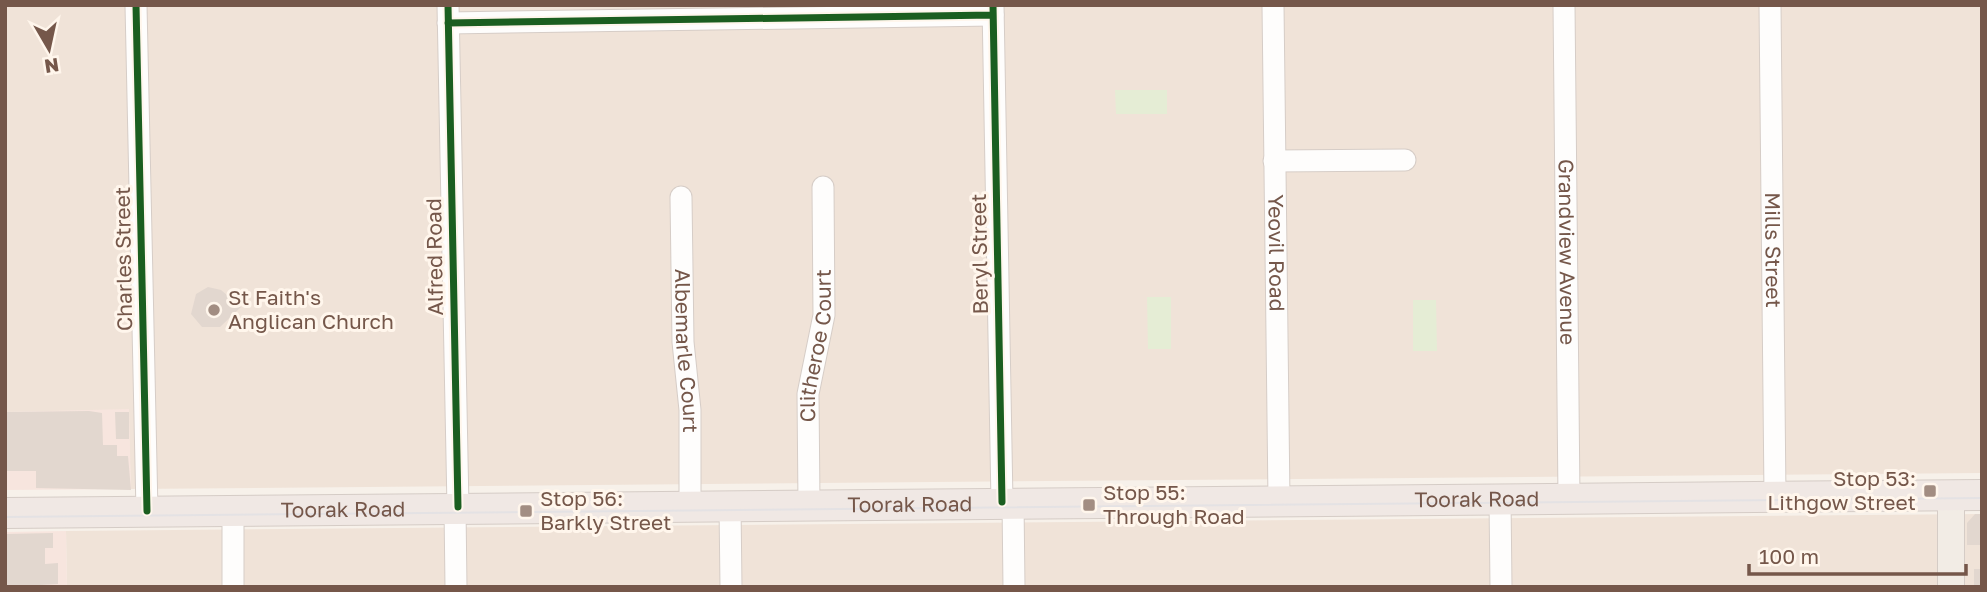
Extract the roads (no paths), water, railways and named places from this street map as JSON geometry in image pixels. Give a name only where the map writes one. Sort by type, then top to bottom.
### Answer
[{"type":"highway","name":"Toorak Road","points":[[5,513],[1982,495]]},
{"type":"main road","points":[[1951,495],[1951,587]]},
{"type":"street","name":"Charles Street","points":[[136,5],[147,511]]},
{"type":"street","name":"Yeovil Road","points":[[1273,5],[1279,500]]},
{"type":"street","name":"Grandview Avenue","points":[[1564,5],[1569,498]]},
{"type":"street","name":"Mills Street","points":[[1770,5],[1775,496]]},
{"type":"street","points":[[448,14],[993,10]]},
{"type":"street","name":"Beryl Street","points":[[993,10],[1007,502],[1014,587]]},
{"type":"street","name":"Alfred Road","points":[[448,14],[456,587]]},
{"type":"street","points":[[1274,161],[1405,160]]},
{"type":"street","name":"Clitheroe Court","points":[[809,504],[808,394],[823,327],[823,187]]},
{"type":"street","name":"Albemarle Court","points":[[681,197],[683,342],[690,410],[690,505]]},
{"type":"street","points":[[1500,499],[1502,587]]},
{"type":"street","points":[[730,505],[731,587]]},
{"type":"street","points":[[233,510],[233,587]]},
{"type":"tram line","points":[[5,517],[1982,498]]},
{"type":"place","name":"St Faith's Anglican Church","points":[[214,310]]},
{"type":"place","name":"Stop 53: Lithgow Street","points":[[1930,491]]},
{"type":"place","name":"Stop 55: Through Road","points":[[1089,505]]},
{"type":"place","name":"Stop 56: Barkly Street","points":[[526,511]]}]
